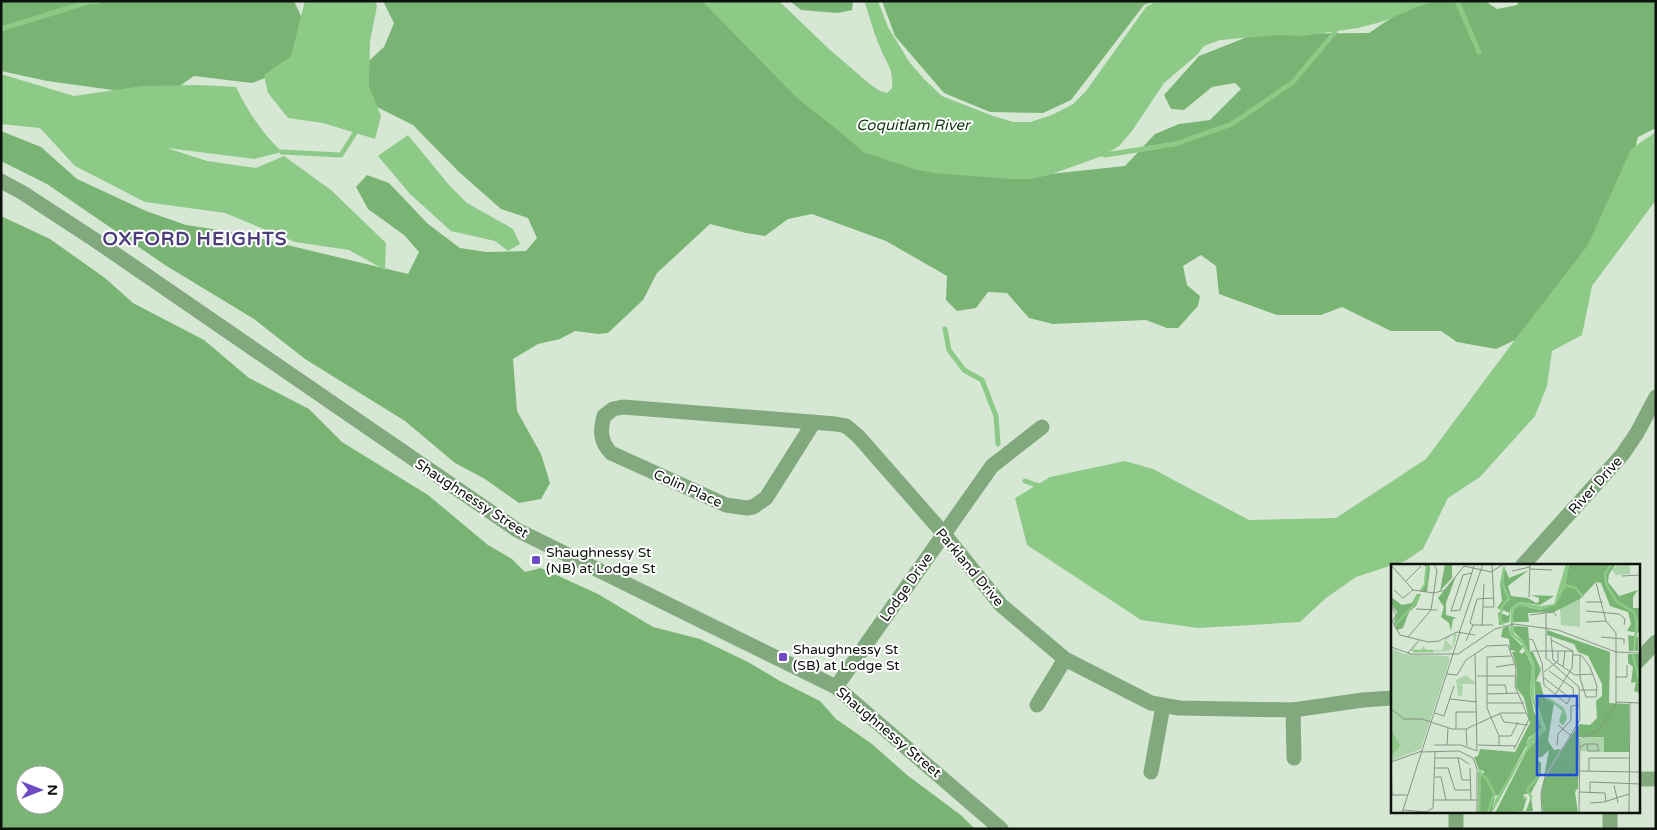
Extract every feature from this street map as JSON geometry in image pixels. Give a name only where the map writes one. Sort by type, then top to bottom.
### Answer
[{"type":"street","name":"Shaughnessy Street","points":[[1,181],[23,193],[95,240],[517,530],[836,687],[1001,829]]},
{"type":"street","name":"River Drive","points":[[1524,564],[1622,455],[1637,433],[1656,397]]},
{"type":"street","name":"Parkland Drive","points":[[623,407],[846,426],[944,534],[1001,605],[1065,660],[1150,703],[1179,708],[1293,710],[1391,698]]},
{"type":"street","name":"Colin Place","points":[[623,407],[612,409],[604,416],[601,435],[604,446],[611,453],[726,505],[738,508],[753,507],[766,498],[814,422]]},
{"type":"street","name":"Lodge Drive","points":[[836,687],[992,466],[1042,427]]},
{"type":"street","points":[[1640,659],[1656,642]]},
{"type":"street","points":[[1037,705],[1065,660]]},
{"type":"street","points":[[1150,772],[1163,706]]},
{"type":"street","points":[[1293,710],[1294,758]]},
{"type":"street","points":[[1640,779],[1656,779]]},
{"type":"street","points":[[1456,812],[1456,829]]},
{"type":"street","points":[[1610,812],[1610,829]]},
{"type":"shaded area","points":[[1,1],[294,1],[307,29],[298,65],[252,83],[194,76],[164,97],[47,81],[1,71]]},
{"type":"shaded area","points":[[383,1],[715,1],[1031,176],[1125,166],[1155,134],[1179,124],[1210,120],[1241,89],[1235,83],[1212,87],[1184,110],[1171,109],[1164,95],[1199,56],[1255,34],[1369,33],[1416,1],[1485,1],[1497,9],[1517,5],[1519,1],[1656,1],[1656,128],[1638,137],[1627,179],[1608,216],[1534,331],[1496,349],[1457,342],[1441,331],[1391,331],[1342,307],[1321,315],[1277,315],[1219,294],[1216,266],[1201,255],[1183,266],[1187,285],[1200,296],[1198,306],[1178,328],[1167,328],[1146,320],[1053,324],[1029,318],[1007,293],[988,292],[976,308],[957,311],[946,300],[947,276],[886,241],[812,214],[788,219],[765,236],[710,224],[657,273],[643,300],[608,333],[598,334],[575,331],[560,339],[538,344],[513,359],[517,411],[541,454],[550,483],[541,499],[519,503],[485,479],[455,463],[405,421],[305,359],[254,319],[165,265],[47,184],[1,161],[1,131],[41,147],[77,179],[146,211],[186,225],[233,232],[408,274],[419,252],[404,235],[368,209],[356,187],[367,175],[389,183],[428,224],[460,248],[486,252],[526,251],[537,238],[528,218],[501,209],[458,171],[413,125],[365,101],[361,68],[384,47],[394,23]]},
{"type":"shaded area","points":[[790,1],[853,1],[852,10],[838,13],[801,10]]},
{"type":"shaded area","points":[[882,1],[1156,1],[1144,5],[1071,100],[1043,113],[990,112],[944,93],[895,36]]},
{"type":"shaded area","points":[[1,216],[50,239],[105,278],[133,303],[204,340],[249,378],[309,409],[342,442],[428,495],[488,545],[512,559],[525,572],[541,568],[598,594],[653,627],[700,639],[748,662],[820,701],[836,719],[872,744],[907,775],[962,816],[975,829],[1,829]]},
{"type":"water","points":[[305,1],[375,1],[377,6],[370,42],[369,86],[381,116],[375,139],[323,123],[288,118],[268,93],[264,75],[291,56]]},
{"type":"water","name":"Coquitlam River","points":[[702,1],[779,1],[829,49],[871,85],[887,93],[892,88],[891,71],[864,1],[878,1],[888,27],[910,63],[942,96],[1013,122],[1030,122],[1052,115],[1073,104],[1086,91],[1146,7],[1156,1],[1438,1],[1425,4],[1381,22],[1358,28],[1302,36],[1279,35],[1220,40],[1204,46],[1197,55],[1164,83],[1132,131],[1119,146],[1105,155],[1049,175],[1031,179],[1010,179],[934,173],[914,169],[863,152],[798,99]]},
{"type":"water","points":[[1,74],[74,96],[143,86],[200,85],[236,87],[256,122],[282,152],[254,159],[167,148],[207,161],[256,168],[284,156],[331,190],[386,243],[385,270],[349,250],[295,242],[225,213],[145,202],[75,166],[40,128],[1,124]]},
{"type":"water","points":[[1656,132],[1656,200],[1592,286],[1582,335],[1552,351],[1547,386],[1535,416],[1480,477],[1448,498],[1423,549],[1405,561],[1356,577],[1326,598],[1300,622],[1198,628],[1141,620],[1027,545],[1015,498],[1050,477],[1125,461],[1153,469],[1249,520],[1336,518],[1426,459],[1588,245],[1631,149]]},
{"type":"water","points":[[408,135],[449,185],[467,203],[513,229],[520,244],[508,251],[495,241],[451,231],[410,194],[378,156]]},
{"type":"waterway","points":[[1,29],[88,2],[99,1]]},
{"type":"waterway","points":[[1457,1],[1479,52]]},
{"type":"waterway","points":[[1099,153],[1105,155],[1175,144],[1232,124],[1293,82],[1335,32],[1335,25]]},
{"type":"waterway","points":[[282,152],[341,155],[355,133]]},
{"type":"waterway","points":[[945,329],[949,350],[964,370],[982,380],[996,416],[998,444]]},
{"type":"waterway","points":[[1025,481],[1042,487]]},
{"type":"place","name":"Shaughnessy St (NB) at Lodge St","points":[[536,560]]},
{"type":"place","name":"Shaughnessy St (SB) at Lodge St","points":[[783,657]]},
{"type":"district","name":"OXFORD HEIGHTS","points":[[195,238]]}]
